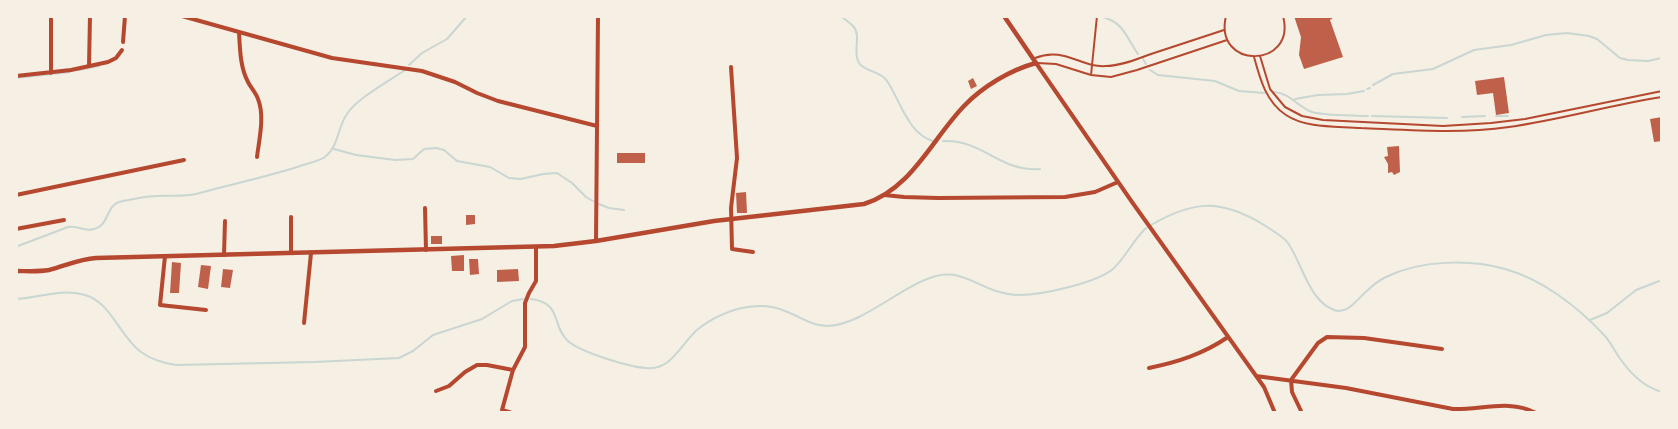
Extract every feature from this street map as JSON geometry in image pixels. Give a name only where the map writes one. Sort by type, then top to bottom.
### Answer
[{"type":"street","points":[[51,16],[51,73]]},
{"type":"street","points":[[89,66],[90,16]]},
{"type":"street","points":[[123,42],[125,16]]},
{"type":"street","points":[[182,16],[332,58],[422,70],[498,101],[597,126]]},
{"type":"street","points":[[596,241],[598,16]]},
{"type":"street","points":[[1004,16],[1118,182],[1256,376],[1267,393],[1275,413]]},
{"type":"street","points":[[239,32],[244,70],[260,107],[257,157]]},
{"type":"street","points":[[16,76],[51,73],[89,66],[113,60],[122,50]]},
{"type":"street","points":[[16,271],[43,270],[88,258],[536,247],[596,241],[692,224],[864,204],[884,195],[919,163],[963,107],[974,97],[992,84],[1034,61]]},
{"type":"street","points":[[731,67],[737,158],[731,199],[732,249],[753,252]]},
{"type":"street","points":[[16,195],[184,160]]},
{"type":"street","points":[[884,195],[904,198],[1066,196],[1096,192],[1118,182]]},
{"type":"street","points":[[425,208],[426,250]]},
{"type":"street","points":[[291,217],[291,253]]},
{"type":"street","points":[[16,229],[64,220]]},
{"type":"street","points":[[224,221],[224,255]]},
{"type":"street","points":[[512,413],[502,410],[513,370],[525,346],[526,303],[528,293],[536,280],[536,247]]},
{"type":"street","points":[[304,323],[311,253]]},
{"type":"street","points":[[165,256],[160,305],[206,310]]},
{"type":"street","points":[[1149,368],[1186,359],[1203,352],[1228,337]]},
{"type":"street","points":[[1302,413],[1292,392],[1291,380],[1318,343],[1327,337],[1364,338],[1442,349]]},
{"type":"street","points":[[436,391],[449,386],[465,372],[477,365],[513,370]]},
{"type":"street","points":[[1256,376],[1346,388],[1449,410],[1507,406],[1523,408],[1536,413]]},
{"type":"lane","points":[[1091,75],[1098,16]]},
{"type":"lane","points":[[1226,16],[1224,30],[1231,46],[1241,54],[1254,57],[1270,53],[1280,43],[1284,30],[1282,16]]},
{"type":"lane","points":[[1034,61],[1044,55],[1058,54],[1104,67],[1120,64],[1224,30]]},
{"type":"lane","points":[[1034,61],[1056,64],[1091,75],[1111,77],[1227,40]]},
{"type":"lane","points":[[1260,56],[1270,89],[1285,106],[1302,116],[1323,120],[1443,126],[1507,122],[1662,91]]},
{"type":"lane","points":[[1254,57],[1266,91],[1281,111],[1300,122],[1323,126],[1443,131],[1487,129],[1526,124],[1662,97]]},
{"type":"building","points":[[1294,16],[1336,16],[1330,20],[1343,57],[1304,69],[1299,55],[1301,37]]},
{"type":"building","points":[[1504,77],[1509,113],[1496,115],[1493,93],[1477,95],[1475,81]]},
{"type":"building","points":[[973,78],[977,86],[971,89],[968,81]]},
{"type":"building","points":[[1662,117],[1662,141],[1654,142],[1650,119]]},
{"type":"building","points":[[1399,146],[1400,172],[1394,175],[1392,172],[1388,173],[1388,164],[1384,157],[1388,156],[1387,147]]},
{"type":"building","points":[[617,153],[645,153],[645,163],[617,163]]},
{"type":"building","points":[[746,192],[747,213],[737,213],[736,193]]},
{"type":"building","points":[[466,215],[475,215],[475,224],[466,225]]},
{"type":"building","points":[[431,236],[442,236],[442,244],[431,244]]},
{"type":"building","points":[[464,255],[464,271],[452,271],[451,256]]},
{"type":"building","points":[[469,259],[478,259],[479,274],[470,275]]},
{"type":"building","points":[[172,262],[181,263],[179,293],[170,293]]},
{"type":"building","points":[[201,265],[211,266],[208,289],[198,287]]},
{"type":"building","points":[[223,269],[233,270],[230,288],[221,287]]},
{"type":"building","points":[[518,269],[519,281],[497,282],[497,270]]},
{"type":"waterway","points":[[409,65],[422,53],[447,39],[467,16]]},
{"type":"waterway","points":[[841,16],[856,30],[856,54],[859,63],[887,81],[911,124],[924,137],[933,141]]},
{"type":"waterway","points":[[1103,17],[1120,27],[1138,54]]},
{"type":"waterway","points":[[1373,85],[1393,74],[1433,69],[1474,50],[1511,45],[1546,35],[1567,33],[1597,39],[1620,58],[1648,61],[1662,58]]},
{"type":"waterway","points":[[1143,59],[1146,64]]},
{"type":"waterway","points":[[79,70],[99,66]]},
{"type":"waterway","points":[[18,246],[68,227],[90,230],[99,227],[112,207],[119,202],[148,197],[196,194],[320,160],[330,153],[333,148],[344,119],[351,108],[365,96],[405,70]]},
{"type":"waterway","points":[[1150,70],[1158,75],[1215,81],[1239,91],[1265,93]]},
{"type":"waterway","points":[[16,78],[70,72]]},
{"type":"waterway","points":[[1295,99],[1364,91]]},
{"type":"waterway","points":[[1274,92],[1289,97],[1312,112],[1332,115],[1368,116]]},
{"type":"waterway","points":[[1372,116],[1447,118]]},
{"type":"waterway","points":[[1462,117],[1485,116]]},
{"type":"waterway","points":[[1496,116],[1508,116]]},
{"type":"waterway","points":[[943,141],[969,145],[1013,166],[1026,169],[1040,169]]},
{"type":"waterway","points":[[334,149],[356,155],[395,160],[413,159],[424,149],[436,148],[444,150],[457,161],[490,167],[509,178],[521,179],[557,173],[593,201]]},
{"type":"waterway","points":[[599,204],[609,208],[624,210]]},
{"type":"waterway","points":[[1151,225],[1166,217],[1194,207],[1221,207],[1249,217],[1286,240],[1318,299],[1325,305],[1339,311],[1348,308],[1372,286],[1384,278],[1414,267],[1429,264],[1460,263],[1505,269],[1546,287],[1571,304],[1606,337],[1632,373],[1649,387],[1662,392]]},
{"type":"waterway","points":[[531,299],[548,305],[563,335],[574,345],[617,362],[638,367],[655,368],[669,361],[702,326],[714,318],[741,308],[772,307],[781,309],[811,323],[827,326],[841,324],[854,319],[922,281],[936,276],[959,276],[993,290],[1016,295],[1041,293],[1068,287],[1094,279],[1113,269],[1146,228]]},
{"type":"waterway","points":[[1590,320],[1607,313],[1636,290],[1662,280]]},
{"type":"waterway","points":[[16,299],[58,293],[85,295],[94,299],[109,312],[127,338],[141,352],[158,361],[176,365],[399,358],[413,351],[433,335],[482,319],[512,301],[523,299]]}]
